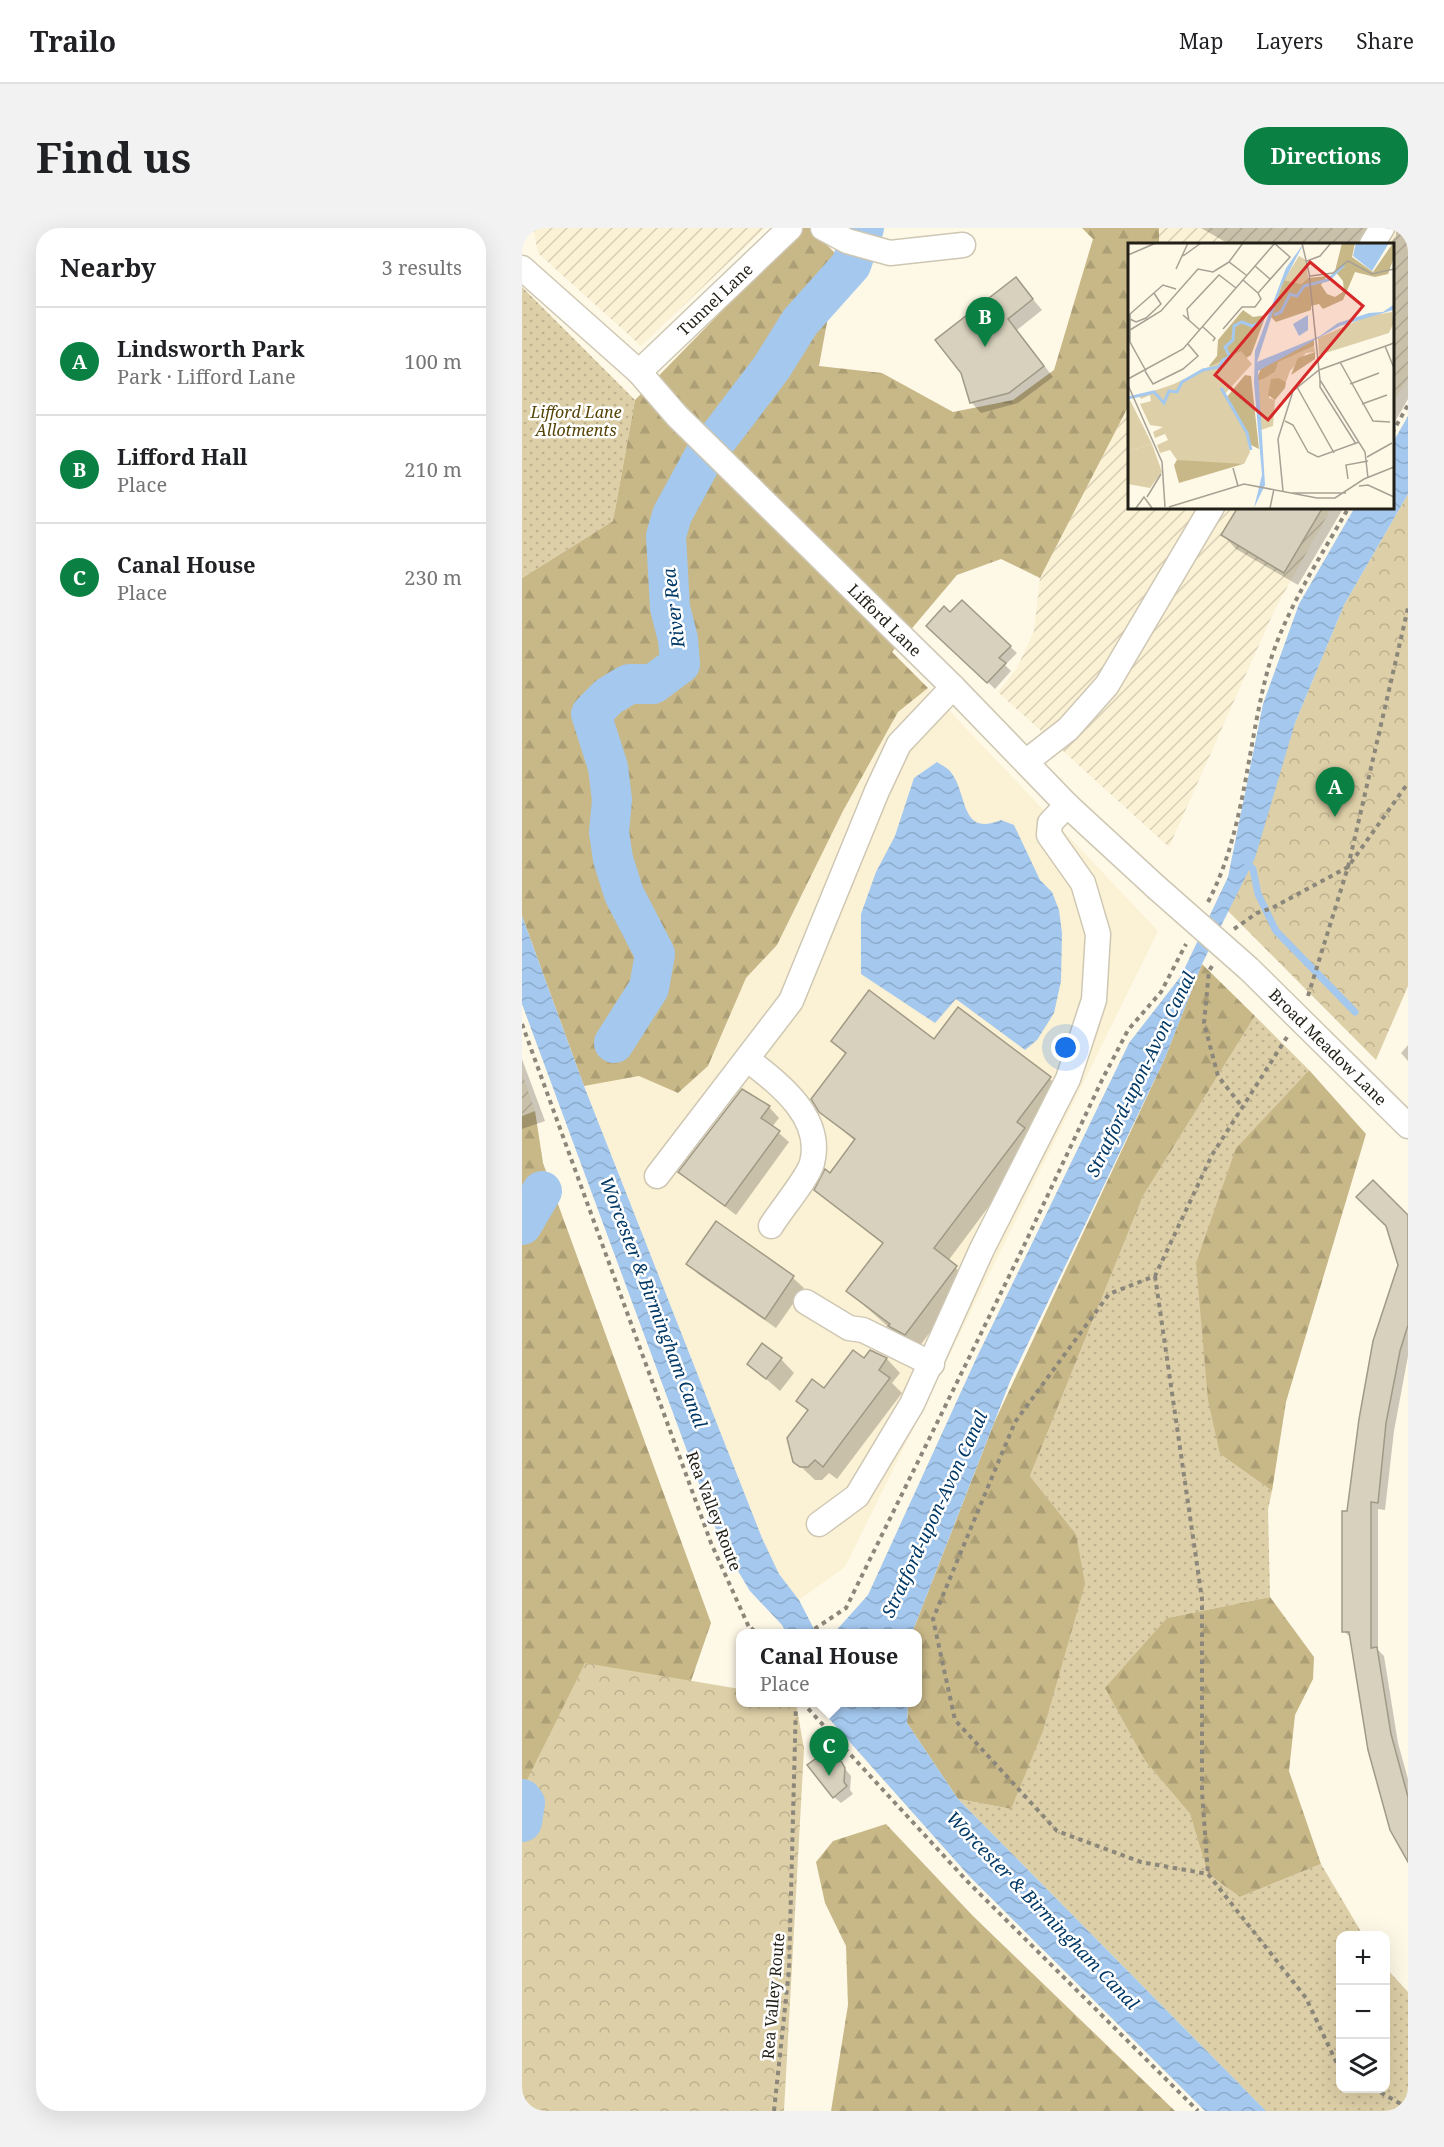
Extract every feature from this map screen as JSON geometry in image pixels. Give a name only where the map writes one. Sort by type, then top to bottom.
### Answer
[{"type":"street","name":"Tunnel Lane","points":[[639,372],[790,228]]},
{"type":"street","points":[[823,228],[847,241],[890,253],[963,245]]},
{"type":"street","points":[[1373,243],[1382,228]]},
{"type":"street","name":"Lifford Lane","points":[[522,268],[639,372],[677,416],[954,687],[1067,805],[1249,969]]},
{"type":"street","points":[[1027,761],[1068,729],[1107,685],[1211,508]]},
{"type":"street","points":[[657,1176],[791,1001],[872,802],[899,744],[954,687]]},
{"type":"street","points":[[819,1524],[857,1496],[912,1404],[982,1249],[1068,1079],[1094,1000],[1098,933],[1083,883],[1049,835],[1050,823],[1067,805]]},
{"type":"street","name":"Broad Meadow Lane","points":[[1249,969],[1408,1126]]},
{"type":"street","points":[[747,1059],[783,1086],[808,1122],[814,1144],[812,1165],[771,1226]]},
{"type":"street","points":[[806,1302],[849,1328],[863,1330],[932,1364]]},
{"type":"path","points":[[1393,431],[1408,405]]},
{"type":"path","points":[[1206,905],[1232,839],[1257,709],[1269,666],[1294,606],[1348,508]]},
{"type":"path","points":[[1311,987],[1348,867],[1408,608]]},
{"type":"path","points":[[1235,927],[1257,913],[1272,908],[1348,867],[1408,783]]},
{"type":"path","points":[[814,1629],[846,1608],[981,1335],[1102,1080],[1128,1030],[1161,992],[1191,934]]},
{"type":"path","points":[[1209,971],[1204,1023],[1218,1076],[1243,1108]]},
{"type":"path","points":[[1299,1018],[1212,1155],[1155,1276],[1202,1599],[1202,1792],[1208,1874],[1306,1998],[1336,2060]]},
{"type":"path","name":"Rea Valley Route","points":[[522,1024],[711,1544],[750,1628]]},
{"type":"path","points":[[1155,1276],[1109,1294],[1015,1422],[933,1619],[955,1720],[1056,1831],[1141,1862],[1208,1874]]},
{"type":"path","name":"Rea Valley Route","points":[[774,2111],[789,1970],[796,1707]]},
{"type":"path","points":[[807,1707],[967,1881],[1198,2111]]},
{"type":"path","points":[[1382,2093],[1408,2108]]},
{"type":"shaded area","points":[[533,228],[765,228],[641,346],[538,253]]},
{"type":"shaded area","points":[[1085,228],[1408,228],[1408,378],[1393,403],[1393,243],[1128,243],[1128,289]]},
{"type":"shaded area","points":[[1128,407],[1128,508],[1331,508],[1275,609],[1169,847],[998,692],[1017,668],[1034,631],[1040,578]]},
{"type":"shaded area","points":[[928,688],[1158,931],[845,1567],[799,1600],[779,1574],[762,1538],[584,1086],[639,1076],[678,1093],[708,1066],[746,978],[777,945],[843,811],[898,712]]},
{"type":"shaded area","points":[[522,1074],[535,1111],[522,1116]]},
{"type":"green space","points":[[803,228],[810,228],[839,257],[819,366],[882,373],[953,412],[1013,400],[1054,370],[1093,239],[1082,228],[1159,228],[1159,243],[1128,243],[1128,407],[1040,578],[1001,559],[957,575],[892,652],[928,688],[898,712],[843,811],[777,945],[746,978],[708,1066],[678,1093],[639,1076],[584,1086],[522,916],[522,578],[613,521],[635,400]]},
{"type":"green space","name":"Lifford Lane Allotments","points":[[522,287],[635,400],[613,521],[522,578]]},
{"type":"green space","points":[[1408,494],[1408,986],[1376,1060],[1228,911],[1295,723],[1344,605]]},
{"type":"green space","points":[[1202,964],[1255,1016],[1143,1196],[1030,1476],[1076,1534],[1085,1584],[1043,1731],[1011,1809],[958,1799],[907,1723],[908,1707],[922,1707],[922,1629],[914,1629],[994,1423],[1165,1058]]},
{"type":"green space","points":[[1255,1016],[1309,1070],[1236,1148],[1220,1454],[1272,1491],[1268,1509],[1270,1597],[1167,1618],[1146,1762],[1190,1814],[1208,1874],[1240,1897],[1321,1864],[1361,1931],[1336,1931],[1336,2093],[1390,2093],[1390,1972],[1408,1992],[1408,2111],[1266,2111],[958,1799],[1011,1809],[1076,1534],[1030,1476],[1143,1196]]},
{"type":"green space","points":[[1309,1070],[1366,1134],[1286,1402],[1272,1491],[1220,1454],[1208,1400],[1196,1263],[1236,1148]]},
{"type":"green space","points":[[535,1111],[543,1163],[711,1623],[633,1849],[522,2084],[522,1116]]},
{"type":"green space","points":[[1270,1597],[1314,1657],[1313,1679],[1295,1715],[1289,1771],[1321,1864],[1240,1897],[1208,1874],[1190,1814],[1146,1762],[1105,1688],[1167,1618]]},
{"type":"green space","points":[[585,1663],[736,1688],[736,1707],[797,1707],[804,1749],[784,2111],[522,2111],[522,1790]]},
{"type":"green space","points":[[886,1824],[973,1916],[1175,2111],[831,2111],[848,2005],[846,1946],[825,1903],[816,1862],[833,1841]]},
{"type":"water","name":"Stratford-upon-Avon Canal","points":[[1408,416],[1408,494],[1344,605],[1295,723],[1255,858],[1202,964],[1165,1058],[1011,1379],[914,1629],[837,1629],[868,1595],[976,1359],[1129,1043],[1181,976],[1228,877],[1263,704],[1299,604],[1354,508],[1393,508],[1393,442]]},
{"type":"water","points":[[937,762],[949,770],[955,779],[971,818],[978,823],[987,824],[1001,820],[1014,825],[1040,880],[1052,892],[1059,910],[1062,933],[1061,981],[1054,1013],[1037,1040],[1025,1050],[956,999],[935,1023],[861,974],[861,914],[876,872],[895,836],[914,778]]},
{"type":"water","name":"Worcester & Birmingham Canal","points":[[522,916],[584,1086],[762,1538],[779,1574],[799,1600],[814,1629],[784,1629],[750,1591],[721,1543],[522,1004]]},
{"type":"water","name":"Worcester & Birmingham Canal","points":[[819,1707],[908,1707],[907,1723],[958,1799],[1266,2111],[1205,2111],[970,1877]]},
{"type":"building","points":[[1016,277],[1033,299],[1008,319],[1044,366],[1009,393],[970,403],[961,373],[935,340]]},
{"type":"building","points":[[1237,508],[1322,508],[1284,573],[1221,535]]},
{"type":"building","points":[[962,600],[1011,646],[999,658],[1006,663],[987,683],[926,626],[944,606],[950,612]]},
{"type":"building","points":[[869,990],[934,1039],[958,1007],[1051,1077],[1017,1122],[1025,1128],[934,1248],[957,1266],[905,1335],[888,1326],[890,1324],[846,1291],[883,1243],[814,1190],[825,1169],[830,1173],[855,1139],[819,1112],[811,1099],[846,1053],[831,1041]]},
{"type":"building","points":[[742,1089],[770,1106],[761,1118],[780,1131],[725,1206],[678,1172]]},
{"type":"building","points":[[1373,1180],[1408,1215],[1408,1325],[1400,1351],[1386,1423],[1378,1503],[1371,1502],[1371,1648],[1377,1647],[1391,1734],[1408,1797],[1408,1862],[1390,1830],[1368,1750],[1349,1632],[1342,1632],[1342,1511],[1347,1511],[1359,1419],[1373,1341],[1398,1265],[1386,1226],[1356,1197]]},
{"type":"building","points":[[716,1221],[794,1276],[765,1319],[686,1264]]},
{"type":"building","points":[[762,1343],[782,1358],[766,1379],[747,1364]]},
{"type":"building","points":[[853,1350],[864,1358],[870,1350],[887,1358],[879,1370],[890,1378],[823,1467],[815,1460],[808,1467],[800,1467],[793,1462],[787,1438],[808,1410],[796,1401],[812,1379],[824,1388]]},
{"type":"building","points":[[822,1754],[826,1759],[841,1761],[845,1768],[844,1782],[847,1786],[833,1798],[807,1765]]},
{"type":"waterway","name":"River Rea","points":[[614,1043],[649,988],[655,954],[624,894],[613,859],[609,832],[612,800],[608,767],[591,714],[609,696],[629,684],[653,684],[680,664],[678,639],[670,608],[666,536],[672,515],[703,458],[772,367],[800,322],[851,265],[864,228]]},
{"type":"waterway","points":[[1245,860],[1253,869],[1258,894],[1276,931],[1355,1012]]},
{"type":"waterway","name":"River Rea","points":[[522,1225],[542,1191]]},
{"type":"waterway","name":"River Rea","points":[[522,1799],[525,1803],[522,1822]]},
{"type":"place","name":"Lifford Hall","points":[[985,347]]},
{"type":"place","name":"Lindsworth Park","points":[[1335,817]]},
{"type":"place","name":"Canal House","points":[[829,1776]]}]
